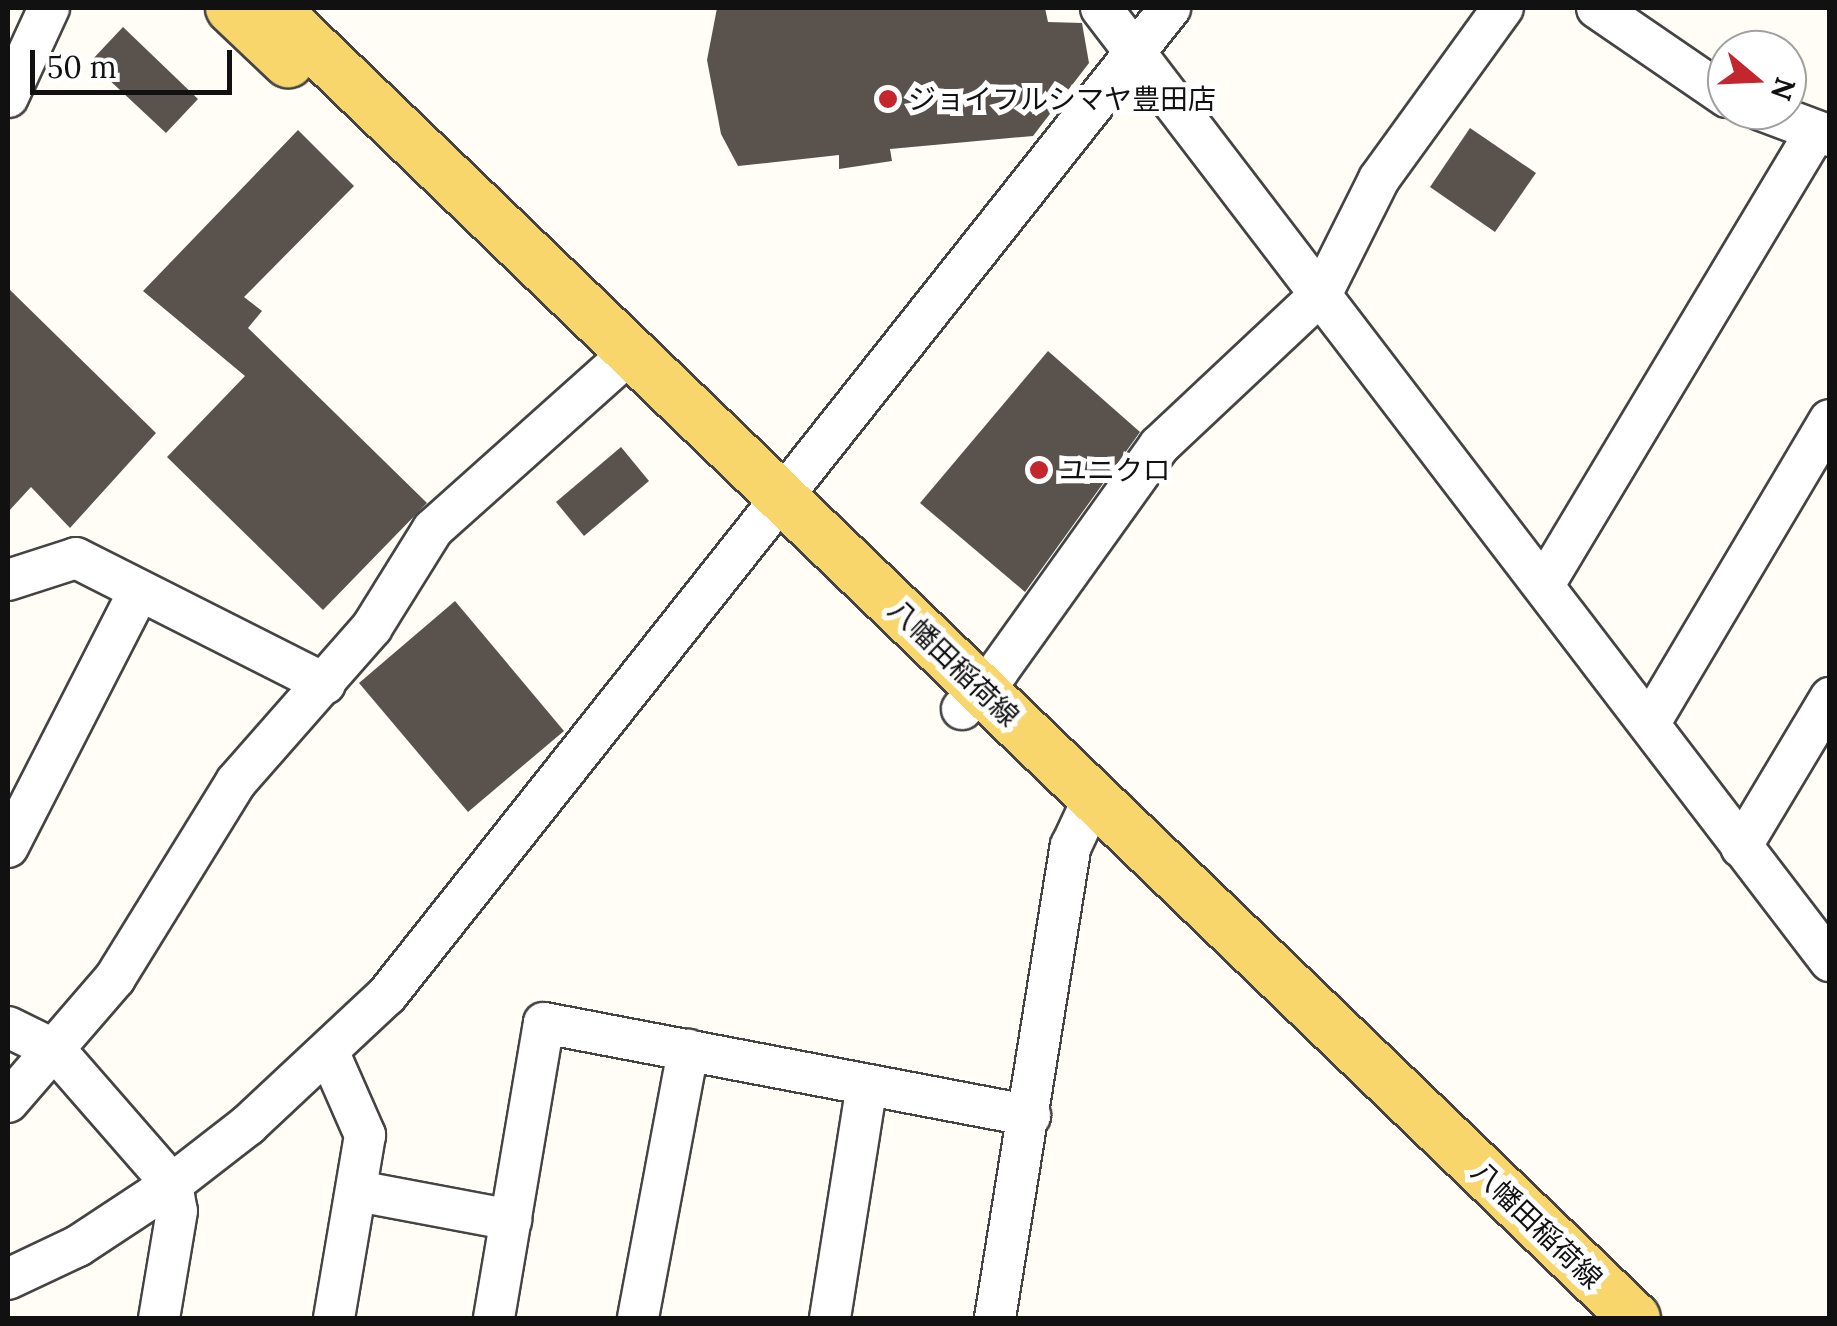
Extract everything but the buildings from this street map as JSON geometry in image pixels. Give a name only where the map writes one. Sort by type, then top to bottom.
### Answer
[{"type":"main road","name":"八幡田稲荷線","points":[[232,8],[772,503],[1086,810],[1591,1318]]},
{"type":"main road","name":"八幡田稲荷線","points":[[273,8],[621,362]]},
{"type":"main road","name":"八幡田稲荷線","points":[[1086,810],[1635,1318]]},
{"type":"street","points":[[8,97],[49,8]]},
{"type":"street","points":[[1101,8],[1132,56],[1322,292],[1830,961]]},
{"type":"street","points":[[8,1279],[78,1246],[172,1184],[329,1053],[388,995],[474,890],[772,503],[1170,8]]},
{"type":"street","points":[[971,699],[1159,446],[1322,292],[1379,180],[1503,8]]},
{"type":"street","points":[[1597,8],[1707,83]]},
{"type":"street","points":[[1545,584],[1823,134]]},
{"type":"street","points":[[8,1102],[114,978],[236,782],[372,628],[432,529],[621,362]]},
{"type":"street","points":[[1651,721],[1827,431]]},
{"type":"street","points":[[8,580],[76,558],[325,684]]},
{"type":"street","points":[[8,847],[139,591]]},
{"type":"street","points":[[1741,846],[1830,698]]},
{"type":"street","points":[[995,1318],[1086,810]]},
{"type":"street","points":[[494,1318],[544,1022],[1030,1116]]},
{"type":"street","points":[[8,1026],[55,1050],[172,1184],[177,1212],[159,1318]]},
{"type":"street","points":[[638,1318],[688,1050]]},
{"type":"street","points":[[329,1053],[366,1135],[334,1318]]},
{"type":"street","points":[[830,1318],[867,1084]]},
{"type":"street","points":[[358,1192],[511,1220]]},
{"type":"place","name":"ジョイフルシマヤ豊田店","points":[[888,99]]},
{"type":"place","name":"ユニクロ","points":[[1039,470]]}]
